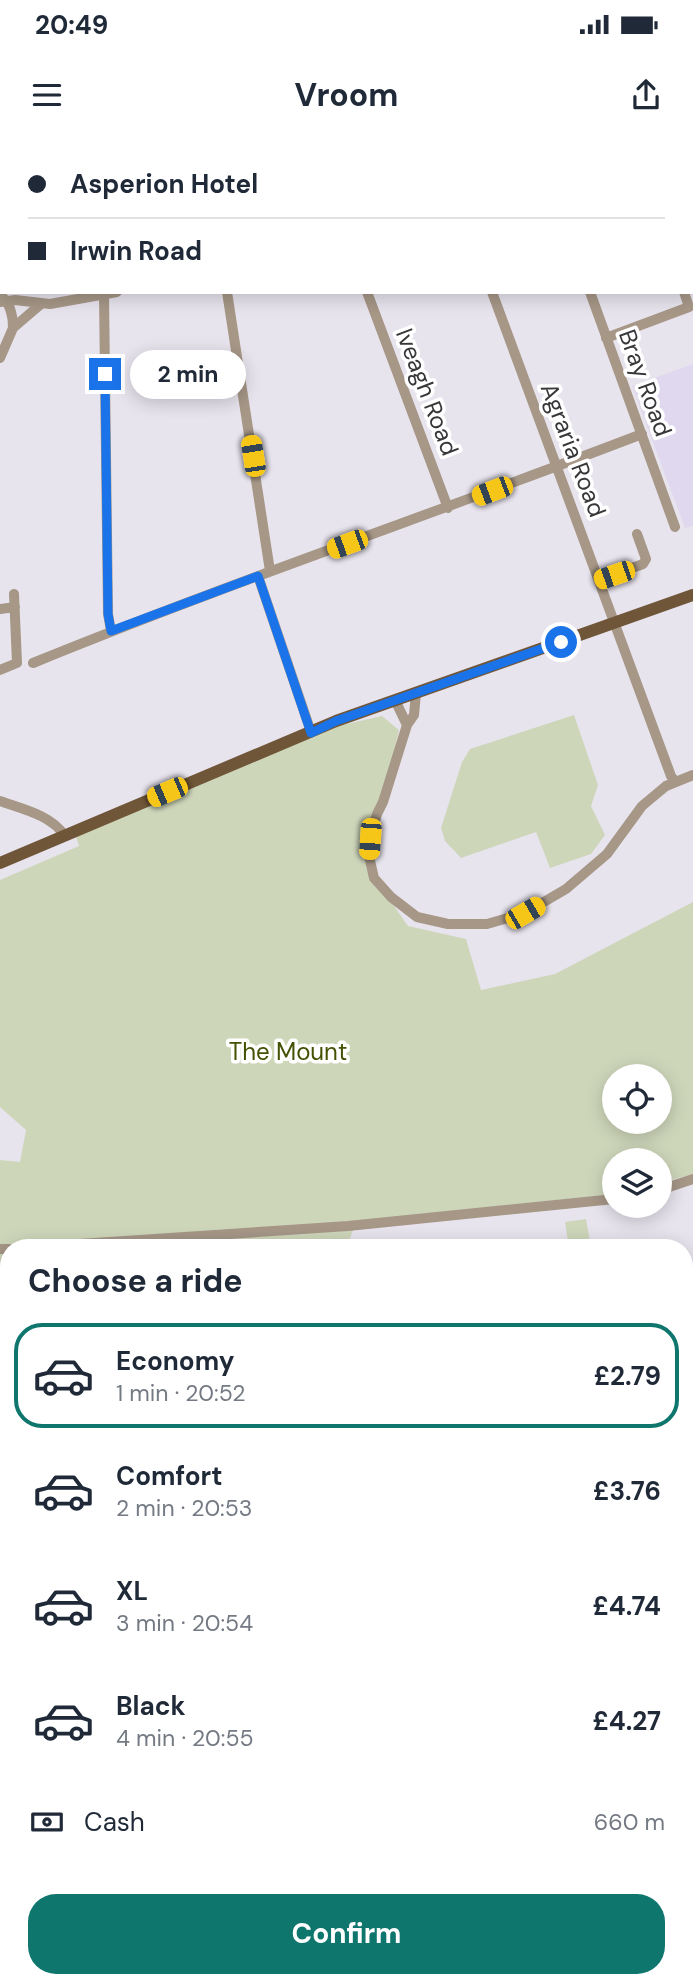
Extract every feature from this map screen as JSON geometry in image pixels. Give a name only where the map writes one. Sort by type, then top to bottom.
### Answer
[{"type":"main road","points":[[0,863],[336,721],[693,595]]},
{"type":"street","points":[[2,299],[41,304],[108,294]]},
{"type":"street","points":[[227,294],[271,571]]},
{"type":"street","name":"Iveagh Road","points":[[368,294],[448,508]]},
{"type":"street","name":"Agraria Road","points":[[493,294],[675,781]]},
{"type":"street","name":"Bray Road","points":[[591,294],[676,527]]},
{"type":"street","points":[[606,338],[689,307],[685,294]]},
{"type":"street","points":[[104,295],[108,614],[111,631]]},
{"type":"street","points":[[0,358],[13,328],[13,320],[2,299]]},
{"type":"street","points":[[13,328],[41,304]]},
{"type":"street","points":[[33,663],[271,571],[642,435]]},
{"type":"street","points":[[600,580],[643,564],[646,559],[637,534]]},
{"type":"street","points":[[258,576],[311,733]]},
{"type":"street","points":[[0,670],[17,663],[14,594]]},
{"type":"street","points":[[0,609],[15,607]]},
{"type":"street","points":[[416,693],[414,715],[407,725],[377,814],[370,839],[369,856],[374,877],[391,897],[417,917],[448,924],[487,924],[525,913],[566,889],[607,855],[642,806],[666,786],[693,775]]},
{"type":"street","points":[[394,701],[407,725]]},
{"type":"street","points":[[0,801],[32,812],[59,827],[64,835]]},
{"type":"street","points":[[672,1186],[693,1178]]},
{"type":"street","points":[[154,1239],[348,1226],[602,1200]]},
{"type":"shaded area","points":[[693,364],[693,526],[685,528],[632,386]]},
{"type":"green space","points":[[574,715],[598,785],[591,806],[605,835],[591,854],[550,868],[536,832],[461,858],[445,841],[441,828],[462,762],[470,749]]},
{"type":"green space","name":"The Mount","points":[[382,716],[399,730],[370,839],[374,877],[408,926],[466,939],[481,990],[555,974],[693,902],[693,1174],[672,1180],[672,1148],[602,1148],[602,1195],[356,1221],[350,1239],[0,1239],[0,1160],[20,1162],[26,1130],[0,1107],[0,880],[79,846],[75,833],[338,726]]},
{"type":"green space","points":[[586,1219],[589,1239],[568,1239],[565,1222]]},
{"type":"route","points":[[105,374],[108,614],[111,631],[258,576],[311,733],[336,721],[561,642]]}]
